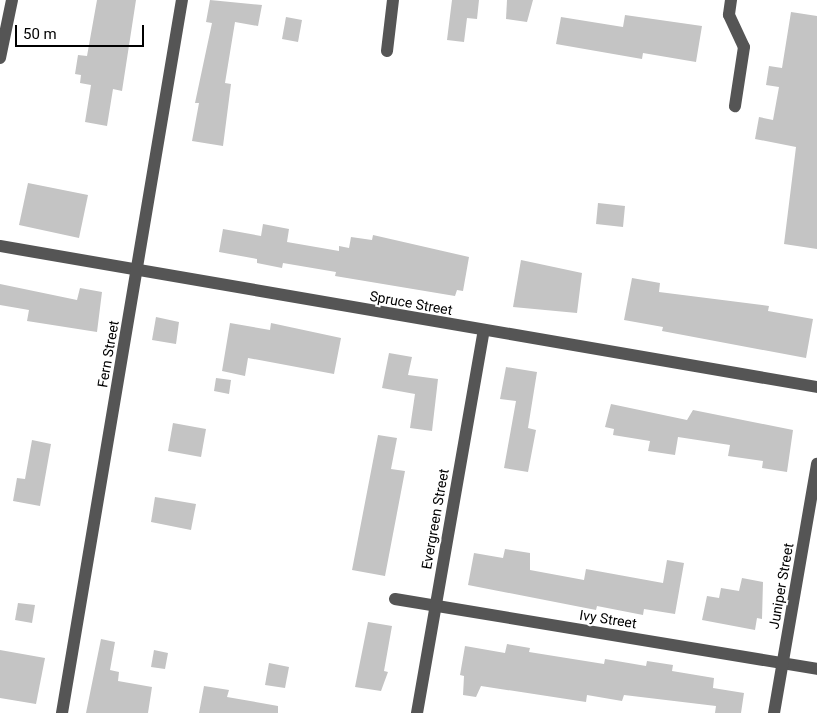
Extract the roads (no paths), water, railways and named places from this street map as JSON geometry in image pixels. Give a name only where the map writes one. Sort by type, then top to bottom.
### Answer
[{"type":"street","points":[[0,58],[12,0]]},
{"type":"street","name":"Fern Street","points":[[62,713],[182,0]]},
{"type":"street","points":[[387,51],[393,0]]},
{"type":"street","points":[[731,0],[729,15],[744,48],[735,106]]},
{"type":"street","name":"Spruce Street","points":[[0,246],[817,387]]},
{"type":"street","name":"Evergreen Street","points":[[417,713],[484,331]]},
{"type":"street","name":"Juniper Street","points":[[774,713],[817,464]]},
{"type":"street","name":"Ivy Street","points":[[395,599],[817,668]]}]
